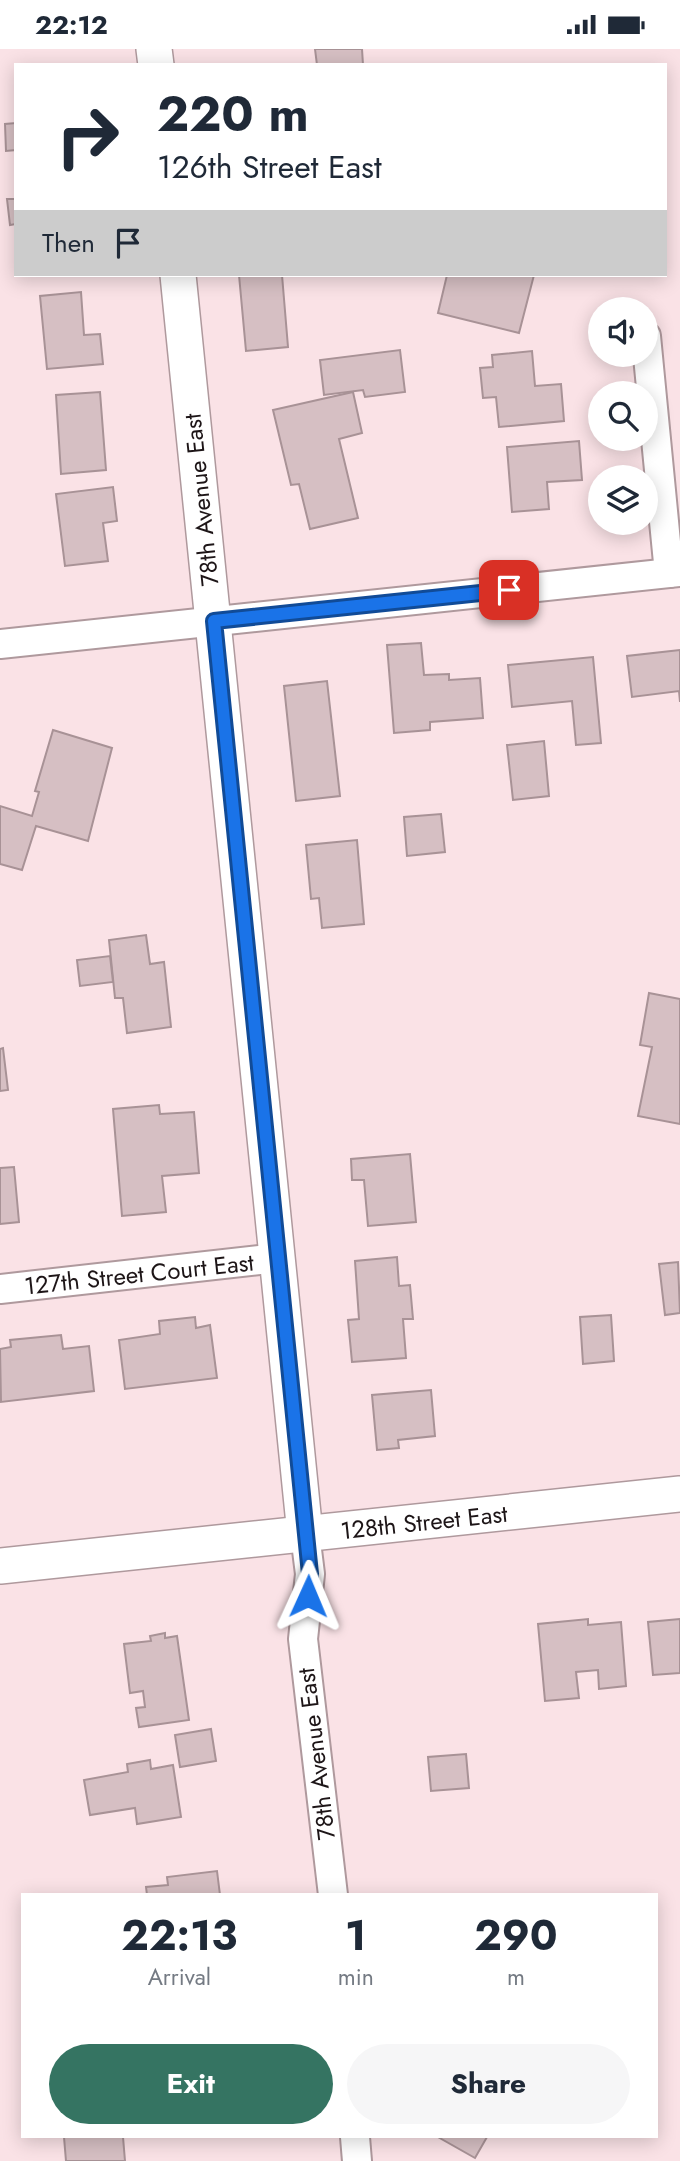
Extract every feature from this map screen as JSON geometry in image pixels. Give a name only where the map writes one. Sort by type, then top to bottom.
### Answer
[{"type":"street","name":"78th Avenue East","points":[[178,277],[310,1574],[303,1639],[332,1893]]},
{"type":"street","points":[[0,645],[675,572],[650,367]]},
{"type":"street","name":"127th Street Court East","points":[[0,1289],[277,1258]]},
{"type":"street","name":"128th Street East","points":[[0,1566],[680,1494]]},
{"type":"street","points":[[355,2138],[358,2161]]},
{"type":"building","points":[[315,49],[362,49],[363,63],[317,63]]},
{"type":"building","points":[[14,123],[14,150],[6,151],[5,124]]},
{"type":"building","points":[[7,199],[14,199],[14,224],[10,225]]},
{"type":"building","points":[[239,277],[282,277],[288,347],[246,351]]},
{"type":"building","points":[[447,277],[533,277],[519,333],[438,313]]},
{"type":"building","points":[[81,292],[84,335],[100,334],[103,364],[47,369],[40,296]]},
{"type":"building","points":[[400,350],[405,392],[365,397],[363,390],[324,395],[320,360]]},
{"type":"building","points":[[532,351],[535,386],[561,384],[564,421],[499,427],[496,397],[483,398],[480,368],[493,367],[492,355]]},
{"type":"building","points":[[100,392],[106,470],[61,474],[56,395]]},
{"type":"building","points":[[353,392],[362,433],[339,439],[358,518],[310,529],[299,484],[291,485],[273,410]]},
{"type":"building","points":[[579,441],[582,480],[547,482],[549,509],[512,512],[507,447]]},
{"type":"building","points":[[113,487],[117,521],[103,523],[108,561],[65,566],[56,494]]},
{"type":"building","points":[[421,643],[424,675],[449,674],[449,680],[480,678],[483,718],[430,722],[430,730],[394,733],[387,645]]},
{"type":"building","points":[[680,650],[680,702],[679,691],[632,697],[627,656]]},
{"type":"building","points":[[593,657],[601,743],[576,745],[572,701],[512,707],[508,665]]},
{"type":"building","points":[[327,681],[340,796],[296,801],[284,686]]},
{"type":"building","points":[[53,730],[112,748],[88,841],[36,826],[22,870],[0,864],[0,806],[32,816],[39,792],[35,791]]},
{"type":"building","points":[[544,741],[549,796],[513,800],[507,745]]},
{"type":"building","points":[[441,814],[445,852],[407,856],[404,817]]},
{"type":"building","points":[[357,840],[364,924],[322,928],[319,898],[311,899],[306,845]]},
{"type":"building","points":[[146,935],[150,964],[164,962],[171,1027],[127,1033],[123,998],[115,998],[109,940]]},
{"type":"building","points":[[110,956],[113,982],[80,986],[77,960]]},
{"type":"building","points":[[649,993],[680,999],[680,1124],[638,1116],[652,1047],[640,1045]]},
{"type":"building","points":[[3,1048],[8,1090],[0,1091],[0,1049]]},
{"type":"building","points":[[159,1105],[160,1114],[194,1112],[199,1173],[162,1176],[166,1212],[122,1216],[113,1109]]},
{"type":"building","points":[[410,1154],[416,1222],[368,1226],[364,1180],[352,1180],[351,1159]]},
{"type":"building","points":[[14,1167],[19,1222],[0,1224],[0,1168]]},
{"type":"building","points":[[397,1257],[399,1286],[410,1285],[413,1319],[403,1319],[406,1358],[352,1362],[348,1320],[359,1319],[355,1261]]},
{"type":"building","points":[[678,1262],[680,1313],[665,1315],[659,1264]]},
{"type":"building","points":[[611,1315],[614,1361],[583,1364],[580,1317]]},
{"type":"building","points":[[195,1317],[196,1328],[210,1325],[217,1378],[125,1389],[119,1340],[160,1334],[159,1321]]},
{"type":"building","points":[[61,1335],[63,1349],[89,1346],[94,1391],[1,1402],[0,1349],[11,1347],[10,1340]]},
{"type":"building","points":[[431,1390],[435,1436],[398,1440],[399,1448],[377,1450],[372,1395]]},
{"type":"building","points":[[588,1619],[588,1625],[621,1622],[626,1686],[599,1689],[598,1670],[576,1672],[579,1698],[545,1701],[538,1624]]},
{"type":"building","points":[[680,1619],[680,1673],[653,1675],[648,1622]]},
{"type":"building","points":[[165,1633],[165,1638],[177,1636],[189,1720],[139,1727],[136,1708],[145,1707],[143,1691],[130,1693],[124,1644],[151,1641],[150,1636]]},
{"type":"building","points":[[211,1729],[216,1761],[180,1767],[175,1735]]},
{"type":"building","points":[[466,1754],[469,1788],[431,1791],[428,1757]]},
{"type":"building","points":[[150,1760],[151,1769],[173,1765],[181,1817],[137,1824],[135,1808],[90,1815],[84,1780],[128,1772],[127,1764]]},
{"type":"building","points":[[217,1871],[220,1893],[147,1893],[146,1887],[168,1885],[167,1877]]},
{"type":"building","points":[[64,2138],[123,2138],[125,2161],[66,2161]]},
{"type":"building","points":[[440,2138],[486,2138],[475,2158]]},
{"type":"route","points":[[308,1596],[310,1574],[214,621],[509,590]]}]
